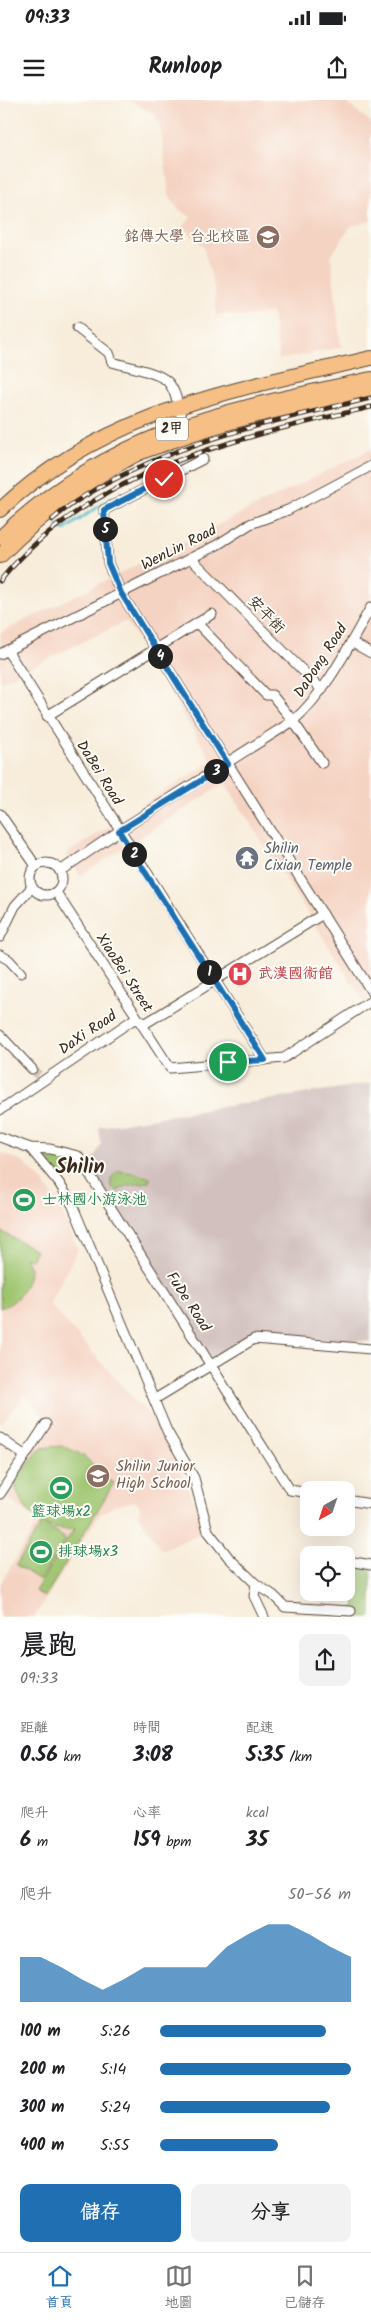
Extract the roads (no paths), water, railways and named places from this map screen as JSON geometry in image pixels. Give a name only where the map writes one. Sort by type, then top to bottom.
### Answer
[{"type":"main road","points":[[0,510],[19,492],[64,461],[138,421],[180,411],[258,383],[371,358]]},
{"type":"main road","name":"2甲","points":[[0,526],[28,501],[70,470],[180,411],[371,369]]},
{"type":"main road","name":"2甲","points":[[0,538],[37,513],[108,458],[166,431],[252,405],[371,379]]},
{"type":"main road","points":[[0,556],[26,529],[37,513],[134,456],[199,430],[264,413],[371,390]]},
{"type":"street","points":[[77,328],[109,353],[112,362],[160,377],[168,382],[174,391],[180,411]]},
{"type":"street","points":[[203,459],[104,510],[108,563],[121,593],[371,991]]},
{"type":"street","name":"WenLin Road","points":[[3,652],[192,558],[250,524],[288,510],[371,466]]},
{"type":"street","name":"安平街","points":[[192,558],[322,690]]},
{"type":"street","name":"DaDong Road","points":[[60,871],[119,831],[294,721],[312,704],[322,690],[371,607]]},
{"type":"street","points":[[47,716],[212,614]]},
{"type":"street","points":[[197,623],[266,694],[272,695],[294,721],[322,763]]},
{"type":"street","points":[[351,642],[371,653]]},
{"type":"street","name":"DaBei Road","points":[[3,652],[47,716],[265,1060]]},
{"type":"street","points":[[0,814],[36,866]]},
{"type":"street","points":[[49,863],[60,871],[62,880],[56,892],[43,895],[32,887],[30,873],[36,866],[49,863]]},
{"type":"street","points":[[0,937],[15,906],[32,887]]},
{"type":"street","name":"XiaoBei Street","points":[[56,892],[170,1068],[265,1060]]},
{"type":"street","name":"DaXi Road","points":[[0,1110],[41,1079],[134,1019],[146,1023],[323,914]]},
{"type":"street","points":[[0,955],[9,960],[21,973]]},
{"type":"street","points":[[265,1060],[284,1058],[371,1001]]},
{"type":"street","points":[[0,1035],[32,1069]]},
{"type":"street","name":"FuDe Road","points":[[0,1138],[30,1148],[50,1149],[78,1156],[290,1490],[300,1492]]},
{"type":"street","points":[[30,1148],[59,1183],[72,1204],[167,1431],[194,1478],[208,1531],[229,1558],[256,1584],[285,1607],[351,1611]]},
{"type":"street","points":[[155,1399],[211,1363],[254,1339],[371,1350]]},
{"type":"street","points":[[0,1494],[46,1424]]},
{"type":"street","points":[[0,1438],[24,1455]]},
{"type":"street","points":[[355,1501],[371,1504]]},
{"type":"street","points":[[355,1562],[371,1564]]},
{"type":"street","points":[[256,1584],[254,1596],[264,1617]]},
{"type":"waterway","points":[[58,526],[64,530],[111,498],[116,502]]},
{"type":"tunnel","points":[[32,1069],[40,1076]]},
{"type":"railway","points":[[52,520],[79,499],[109,482],[188,447],[248,428],[371,398]]},
{"type":"railway","points":[[0,581],[37,543],[78,511],[122,485],[170,464],[219,446],[371,407]]},
{"type":"place","name":"銘傳大學 台北校區","points":[[268,237]]},
{"type":"place","name":"Shilin Cixian Temple","points":[[247,858]]},
{"type":"place","name":"武漢國術館","points":[[240,974]]},
{"type":"place","name":"士林國小游泳池","points":[[24,1200]]},
{"type":"place","name":"Shilin Junior High School","points":[[98,1476]]},
{"type":"place","name":"籃球場x2","points":[[61,1488]]},
{"type":"place","name":"排球場x3","points":[[41,1552]]},
{"type":"district","name":"Shilin","points":[[80,1168]]}]
